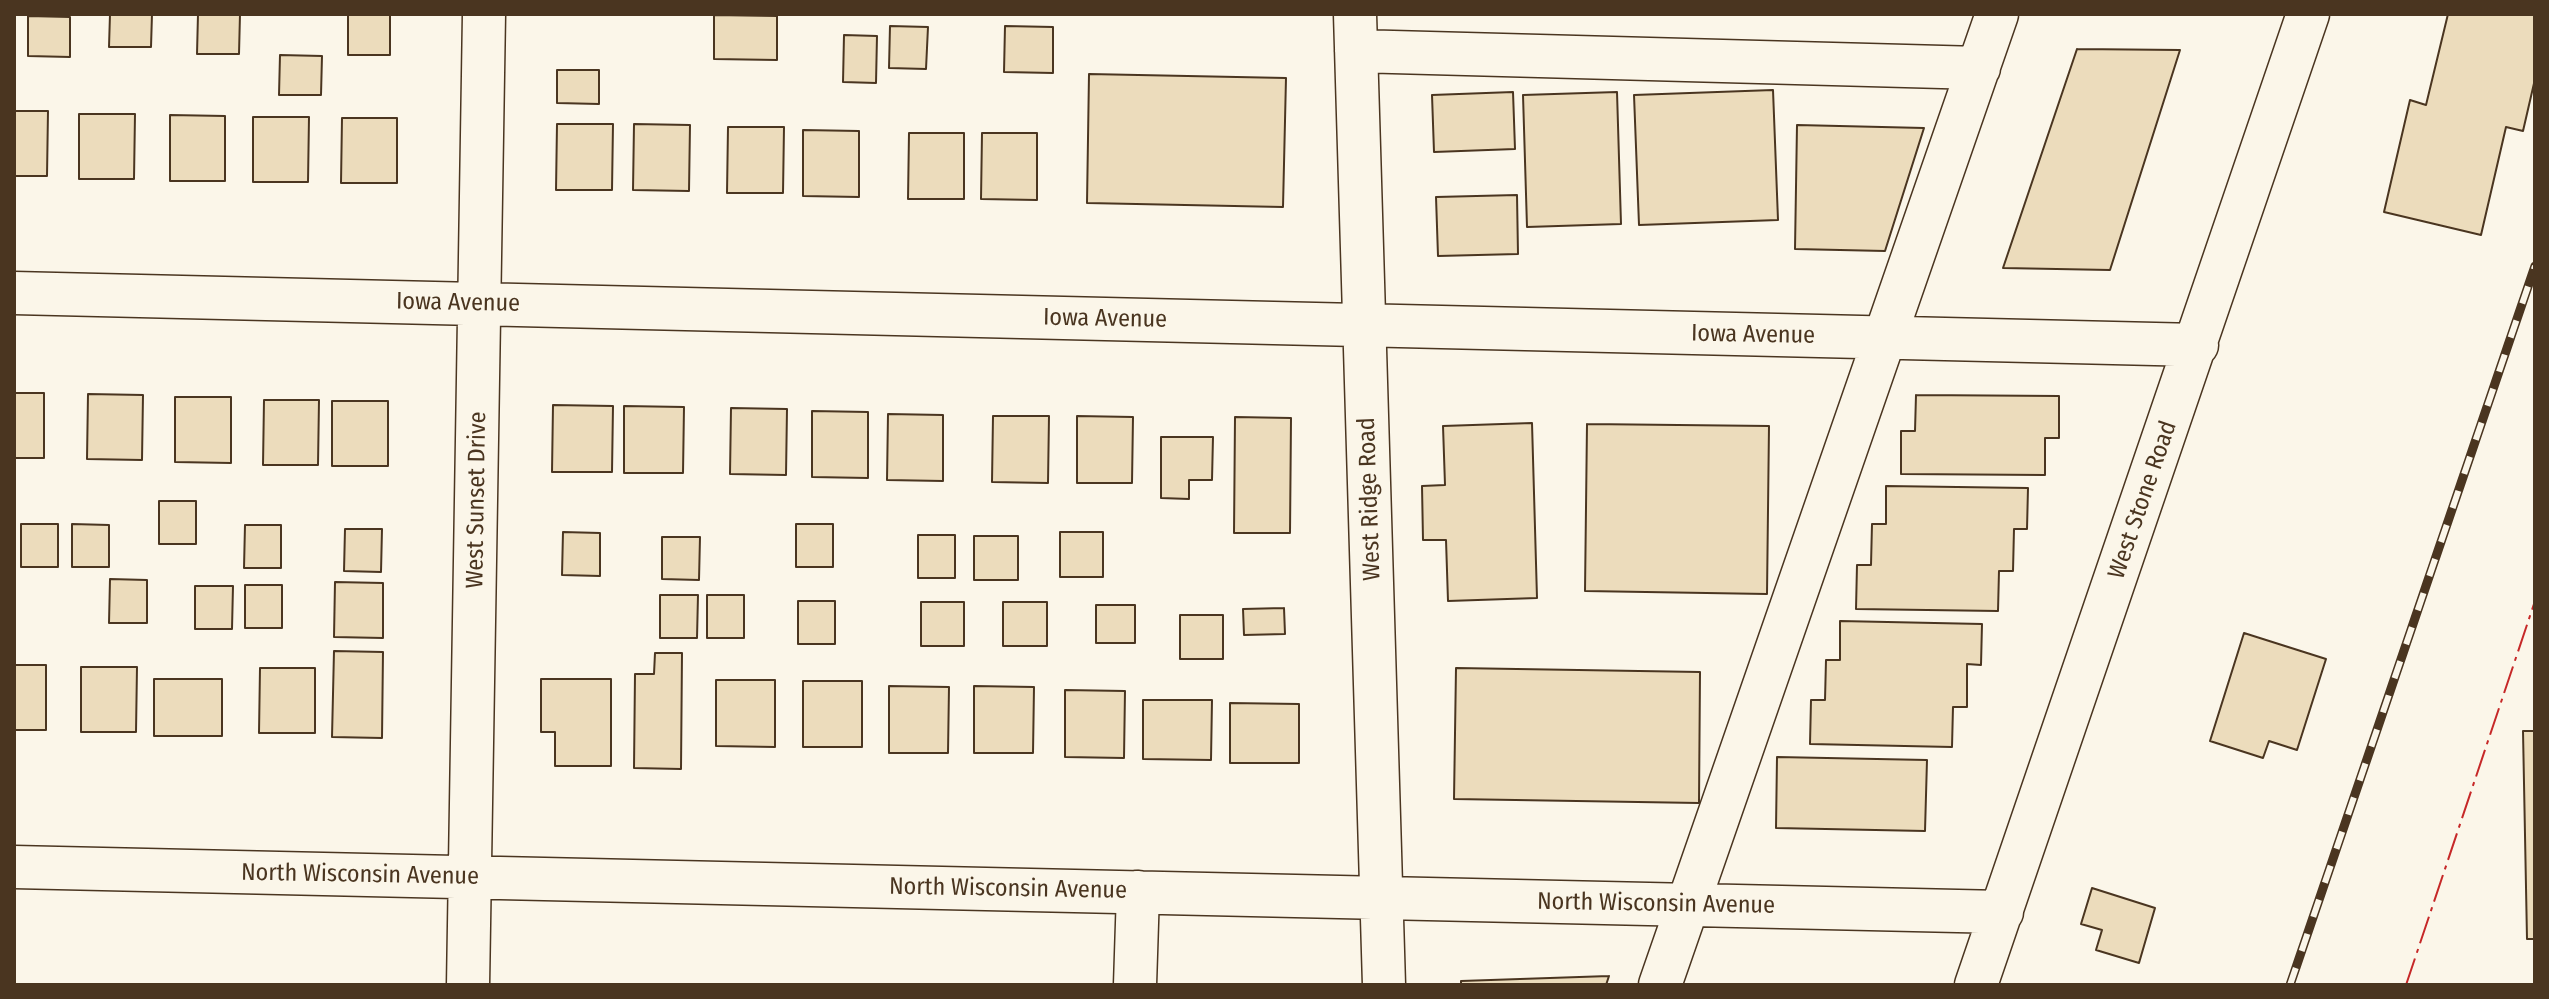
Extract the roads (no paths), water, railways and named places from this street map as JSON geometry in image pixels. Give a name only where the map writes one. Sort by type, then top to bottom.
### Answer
[{"type":"street","name":"West Sunset Drive","points":[[468,985],[484,14]]},
{"type":"street","points":[[1660,985],[1997,14]]},
{"type":"street","name":"West Stone Road","points":[[1976,985],[2308,14]]},
{"type":"street","points":[[1355,33],[1979,68]]},
{"type":"street","name":"West Ridge Road","points":[[1355,33],[1384,985]]},
{"type":"street","name":"Iowa Avenue","points":[[14,293],[2197,345]]},
{"type":"street","name":"North Wisconsin Avenue","points":[[14,867],[2002,912]]},
{"type":"street","points":[[1135,985],[1138,892]]},
{"type":"railway","points":[[2290,985],[2535,266]]}]
